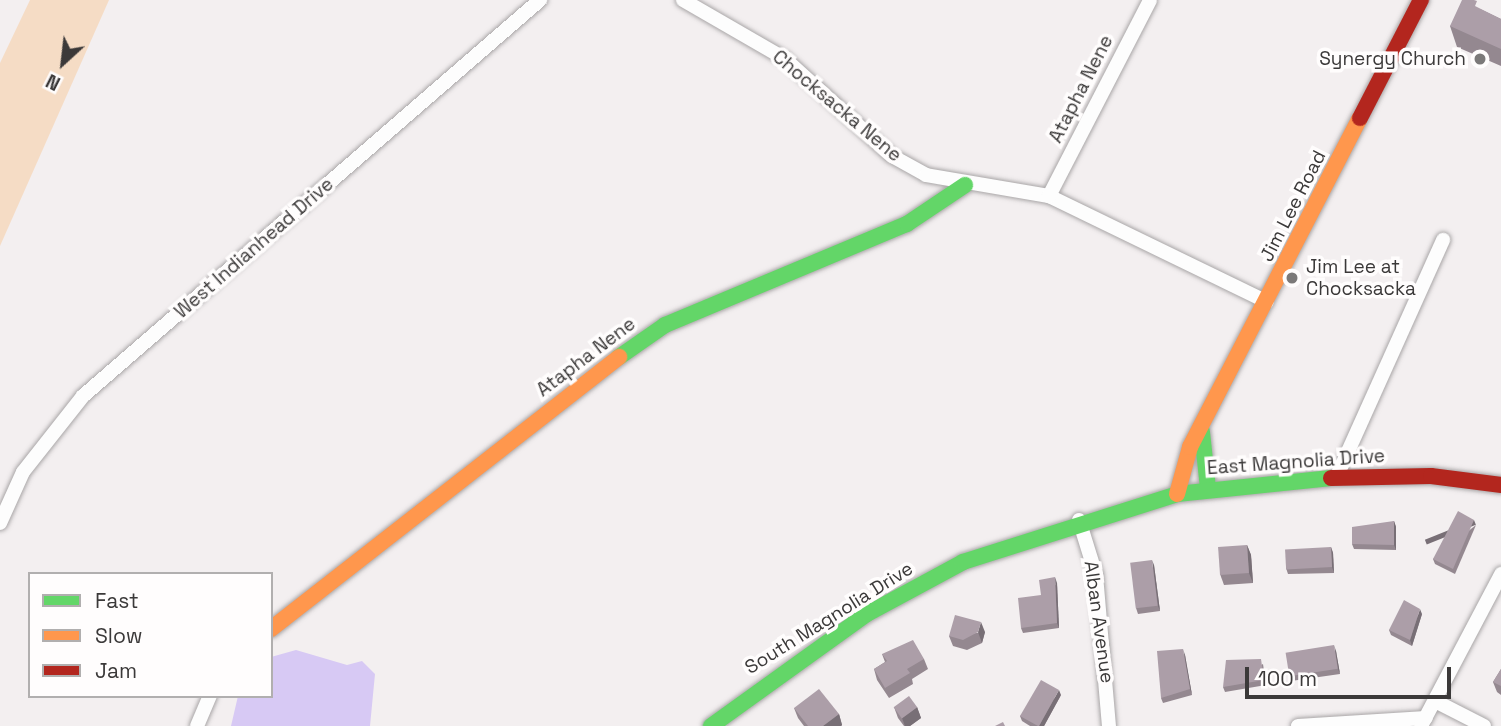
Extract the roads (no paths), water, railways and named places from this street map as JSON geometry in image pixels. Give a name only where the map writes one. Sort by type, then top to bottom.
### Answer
[{"type":"street","name":"West Indianhead Drive","points":[[0,523],[23,472],[83,396],[540,0]]},
{"type":"street","name":"Chocksacka Nene","points":[[683,0],[785,59],[892,156],[926,175],[965,185],[1049,196],[1267,302]]},
{"type":"street","name":"Atapha Nene","points":[[1049,196],[1150,0]]},
{"type":"street","name":"Jim Lee Road","points":[[1177,494],[1190,447],[1202,432],[1421,0]]},
{"type":"street","name":"Atapha Nene","points":[[273,627],[359,566],[589,378],[665,325],[908,224],[965,185]]},
{"type":"street","points":[[1337,476],[1443,240]]},
{"type":"street","points":[[1202,432],[1208,488]]},
{"type":"street","name":"East Magnolia Drive","points":[[1177,494],[1208,488],[1337,476],[1431,476],[1501,485]]},
{"type":"street","name":"South Magnolia Drive","points":[[711,726],[775,675],[879,607],[963,562],[1079,520],[1177,494]]},
{"type":"street","name":"Alban Avenue","points":[[1079,520],[1096,575],[1109,726]]},
{"type":"street","points":[[1298,726],[1423,722],[1501,574]]},
{"type":"street","points":[[197,726],[209,698]]},
{"type":"street","points":[[1435,701],[1484,726]]},
{"type":"place","name":"Synergy Church","points":[[1480,59]]},
{"type":"place","name":"Jim Lee at Chocksacka","points":[[1292,278]]}]
